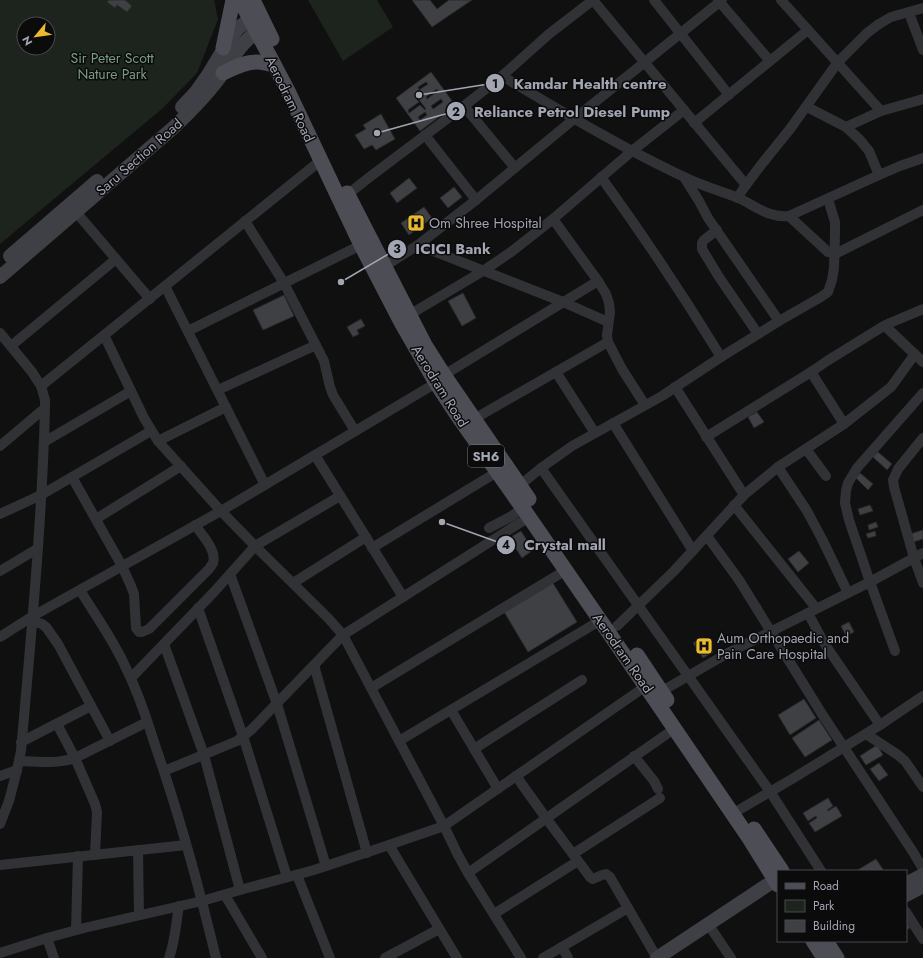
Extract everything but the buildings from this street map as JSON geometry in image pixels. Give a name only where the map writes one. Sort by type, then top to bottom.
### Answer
[{"type":"main road","points":[[223,48],[233,0]]},
{"type":"main road","name":"Aerodram Road","points":[[240,0],[257,18],[294,82],[344,198],[361,245],[402,324],[440,379],[497,472],[601,620],[709,763],[777,877]]},
{"type":"main road","name":"Aerodram Road","points":[[257,18],[274,65],[320,161],[385,266],[409,315],[426,345],[440,379],[474,419],[617,626],[674,729],[700,766],[737,811]]},
{"type":"main road","points":[[223,73],[253,62],[274,65]]},
{"type":"main road","points":[[822,945],[837,958]]},
{"type":"street","points":[[344,198],[502,76],[554,30],[593,0],[746,185]]},
{"type":"street","points":[[654,0],[728,95]]},
{"type":"street","points":[[385,266],[418,245],[476,200],[720,0],[770,61]]},
{"type":"street","points":[[781,0],[882,110]]},
{"type":"street","points":[[737,198],[790,130],[838,62],[867,33],[879,24],[891,17],[923,8]]},
{"type":"street","points":[[909,13],[923,50]]},
{"type":"street","name":"Saru Section Road","points":[[0,264],[176,113],[196,92],[223,48],[238,28],[257,18]]},
{"type":"street","name":"Saru Section Road","points":[[0,277],[190,112],[223,73],[244,42],[257,18]]},
{"type":"street","points":[[694,123],[808,30]]},
{"type":"street","points":[[502,76],[574,119],[632,151],[684,177],[737,198],[771,215],[781,217],[789,216],[879,175],[923,158]]},
{"type":"street","points":[[846,127],[882,110],[923,99]]},
{"type":"street","points":[[464,106],[515,168]]},
{"type":"street","points":[[806,106],[846,127],[860,140],[869,151],[879,175]]},
{"type":"street","points":[[409,315],[483,271],[510,252],[553,219],[632,151],[684,110]]},
{"type":"street","points":[[425,136],[476,200]]},
{"type":"street","points":[[42,386],[320,161]]},
{"type":"street","points":[[601,177],[644,237],[721,357]]},
{"type":"street","points":[[684,177],[708,218],[779,321]]},
{"type":"street","points":[[519,486],[572,446],[675,387],[758,334],[828,292],[832,280],[835,254],[835,222],[828,199]]},
{"type":"street","points":[[789,216],[828,252],[835,254],[923,210]]},
{"type":"street","points":[[76,212],[150,299]]},
{"type":"street","points":[[553,219],[606,294],[610,312],[607,335],[608,342],[622,369],[645,405]]},
{"type":"street","points":[[245,222],[284,283],[324,361],[333,395],[355,431]]},
{"type":"street","points":[[717,230],[704,240],[702,243],[702,249],[758,334]]},
{"type":"street","points":[[188,331],[361,245]]},
{"type":"street","points":[[418,245],[563,302],[608,322]]},
{"type":"street","points":[[11,346],[116,259]]},
{"type":"street","points":[[0,637],[265,485],[598,281]]},
{"type":"street","points":[[165,286],[265,485]]},
{"type":"street","points":[[706,437],[885,326],[923,309]]},
{"type":"street","points":[[885,326],[923,362]]},
{"type":"street","points":[[0,332],[42,386],[45,400],[44,442],[33,619],[21,742],[18,766],[9,801],[0,824]]},
{"type":"street","points":[[104,335],[144,418],[158,440],[221,511],[343,635],[458,855],[521,958]]},
{"type":"street","points":[[474,419],[608,342]]},
{"type":"street","points":[[218,390],[316,345]]},
{"type":"street","points":[[617,626],[674,571],[744,495],[778,467],[844,424],[891,387],[915,354]]},
{"type":"street","points":[[556,372],[595,433]]},
{"type":"street","points":[[811,372],[844,424]]},
{"type":"street","points":[[675,387],[744,495]]},
{"type":"street","points":[[44,442],[131,391]]},
{"type":"street","points":[[896,651],[849,520],[846,503],[846,491],[848,483],[858,468],[923,393]]},
{"type":"street","points":[[158,440],[226,406]]},
{"type":"street","points":[[0,446],[45,408]]},
{"type":"street","points":[[613,423],[693,551]]},
{"type":"street","points":[[0,514],[41,495],[151,431]]},
{"type":"street","points":[[923,438],[898,468],[893,480],[894,487],[918,556],[923,583]]},
{"type":"street","points":[[806,449],[826,476]]},
{"type":"street","points":[[315,455],[403,597]]},
{"type":"street","points":[[96,519],[182,466]]},
{"type":"street","points":[[778,467],[807,511],[848,593]]},
{"type":"street","points":[[541,468],[770,793],[820,870]]},
{"type":"street","points":[[372,548],[497,472]]},
{"type":"street","points":[[72,477],[122,566],[131,586],[134,594],[136,628],[139,632],[149,629],[209,569],[213,563],[213,553],[195,526]]},
{"type":"street","points":[[131,678],[255,546],[340,496]]},
{"type":"street","points":[[734,505],[812,610],[824,643],[880,724]]},
{"type":"street","points":[[489,528],[512,516],[526,512]]},
{"type":"street","points":[[164,771],[204,755],[243,736],[277,704],[343,635],[403,597],[526,512]]},
{"type":"street","points":[[707,536],[739,580],[770,631],[923,869]]},
{"type":"street","points":[[293,583],[366,537]]},
{"type":"street","points":[[0,571],[37,549]]},
{"type":"street","points":[[0,953],[76,930],[202,901],[292,876],[389,846],[444,826],[516,776],[654,691],[688,676],[770,631],[870,582],[918,556]]},
{"type":"street","points":[[371,688],[566,570]]},
{"type":"street","points":[[230,574],[277,704],[326,866]]},
{"type":"street","points":[[80,590],[125,664],[137,692],[164,771],[186,845],[216,958]]},
{"type":"street","points":[[198,608],[292,876],[330,958]]},
{"type":"street","points":[[33,619],[46,627],[58,644],[110,741]]},
{"type":"street","points":[[399,741],[601,620]]},
{"type":"street","points":[[164,644],[204,755],[240,890]]},
{"type":"street","points":[[314,665],[367,853]]},
{"type":"street","points":[[474,750],[582,680]]},
{"type":"street","points":[[737,811],[770,793],[866,734],[923,696]]},
{"type":"street","points":[[21,742],[91,706]]},
{"type":"street","points":[[451,710],[498,789]]},
{"type":"street","points":[[0,776],[18,766],[67,761],[147,722]]},
{"type":"street","points":[[57,724],[75,758],[96,804],[95,854]]},
{"type":"street","points":[[468,873],[674,729]]},
{"type":"street","points":[[866,734],[905,761],[923,787]]},
{"type":"street","points":[[494,914],[575,858],[659,793],[654,781],[634,756]]},
{"type":"street","points":[[516,776],[590,877],[593,879],[606,874],[610,877],[657,958],[777,880]]},
{"type":"street","points":[[0,864],[186,845]]},
{"type":"street","points":[[389,846],[457,958]]},
{"type":"street","points":[[138,850],[138,915]]},
{"type":"street","points":[[76,930],[78,856]]},
{"type":"street","points":[[907,883],[923,875]]},
{"type":"street","points":[[907,894],[923,886]]},
{"type":"street","points":[[225,895],[262,958]]},
{"type":"street","points":[[169,958],[172,951],[179,906]]},
{"type":"street","points":[[543,958],[628,908]]},
{"type":"street","points":[[907,914],[923,939]]},
{"type":"street","points":[[708,924],[730,958]]},
{"type":"street","points":[[385,958],[439,928]]},
{"type":"street","points":[[47,938],[54,958]]},
{"type":"street","points":[[562,947],[568,958]]},
{"type":"green space","name":"Sir Peter Scott Nature Park","points":[[0,0],[214,0],[218,19],[197,73],[163,108],[0,244]]},
{"type":"green space","points":[[308,0],[377,0],[393,27],[343,61]]},
{"type":"place","name":"Kamdar Health centre","points":[[419,95]]},
{"type":"place","name":"Reliance Petrol Diesel Pump","points":[[377,133]]},
{"type":"place","name":"Om Shree Hospital","points":[[416,223]]},
{"type":"place","name":"ICICI Bank","points":[[341,282]]},
{"type":"place","name":"Crystal mall","points":[[442,522]]},
{"type":"place","name":"Aum Orthopaedic and Pain Care Hospital","points":[[704,646]]}]
